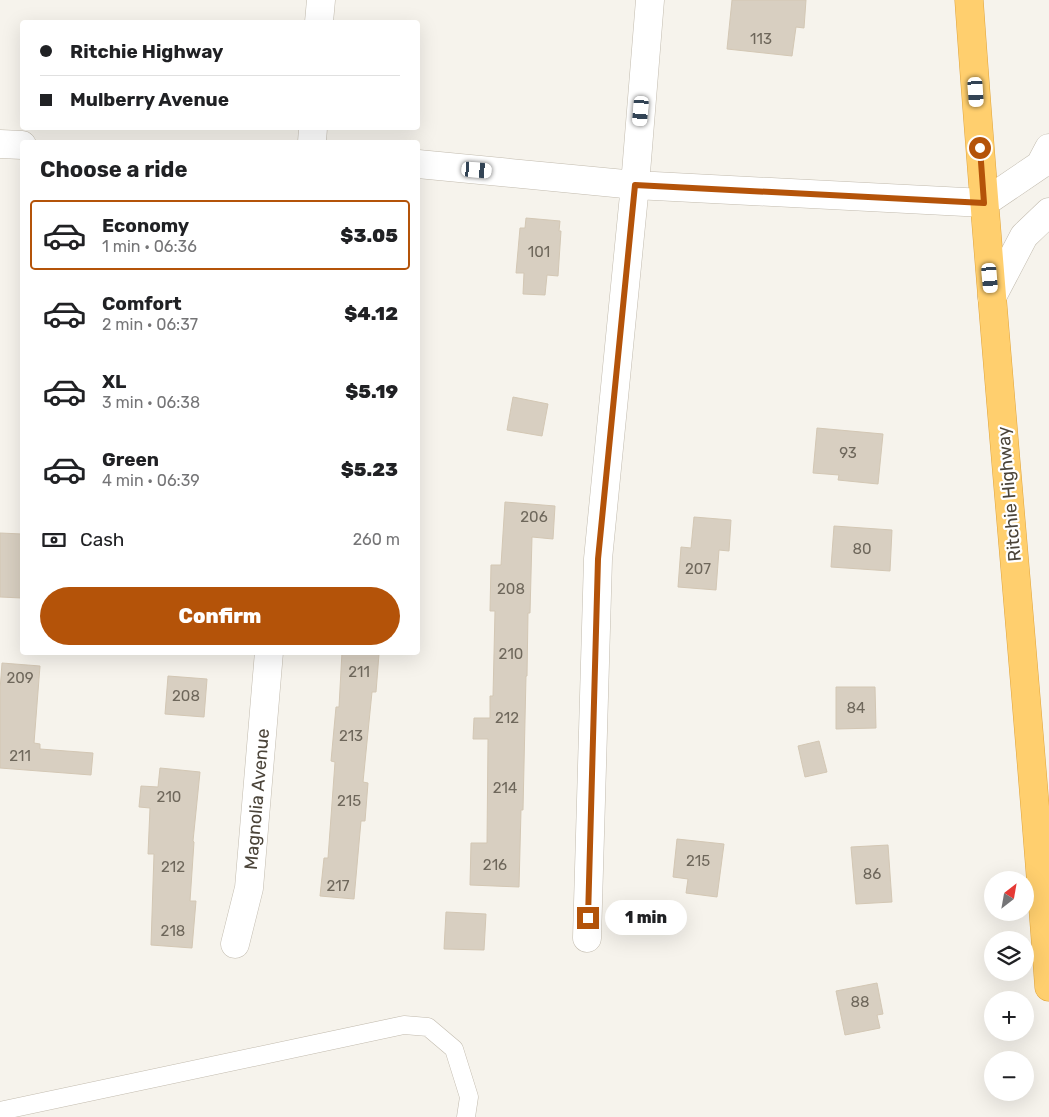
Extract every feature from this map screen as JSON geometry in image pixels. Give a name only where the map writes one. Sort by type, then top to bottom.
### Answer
[{"type":"highway","name":"Ritchie Highway","points":[[969,0],[984,203],[1034,776],[1049,987]]},
{"type":"street","points":[[319,20],[321,0]]},
{"type":"street","points":[[587,938],[598,559],[635,185],[650,0]]},
{"type":"street","points":[[0,144],[20,145]]},
{"type":"street","points":[[420,164],[635,185],[984,203],[1040,165],[1049,148]]},
{"type":"street","points":[[992,297],[1024,236],[1049,212]]},
{"type":"street","name":"Magnolia Avenue","points":[[235,944],[249,888],[269,655]]},
{"type":"lane","points":[[0,1111],[404,1025],[428,1028],[454,1050],[468,1097],[466,1117]]},
{"type":"building","points":[[732,0],[806,0],[804,28],[796,27],[792,56],[727,49]]},
{"type":"building","points":[[526,218],[560,221],[558,276],[547,275],[545,295],[523,294],[524,273],[516,273],[520,228],[525,228]]},
{"type":"building","points":[[513,397],[548,404],[542,436],[507,430]]},
{"type":"building","points":[[817,428],[883,434],[878,484],[838,480],[839,475],[813,473]]},
{"type":"building","points":[[505,502],[555,506],[553,539],[532,537],[519,887],[470,885],[471,843],[487,843],[488,739],[473,739],[474,718],[490,718],[490,696],[493,696],[495,611],[490,611],[491,565],[501,565]]},
{"type":"building","points":[[694,517],[731,520],[729,551],[719,550],[716,590],[678,587],[681,547],[691,548]]},
{"type":"building","points":[[834,526],[892,530],[890,571],[831,567]]},
{"type":"building","points":[[0,533],[20,534],[20,598],[0,597]]},
{"type":"building","points":[[342,655],[379,655],[376,692],[372,692],[363,782],[368,783],[365,821],[361,821],[354,899],[320,896],[324,858],[328,858],[335,762],[331,761],[336,707],[339,707]]},
{"type":"building","points":[[2,663],[40,666],[34,743],[40,744],[40,749],[93,753],[91,775],[0,768]]},
{"type":"building","points":[[168,676],[207,679],[204,717],[165,714]]},
{"type":"building","points":[[836,687],[875,687],[876,728],[836,729]]},
{"type":"building","points":[[819,741],[827,772],[805,777],[798,746]]},
{"type":"building","points":[[160,768],[200,772],[193,841],[190,901],[196,901],[192,948],[151,945],[154,854],[148,854],[150,808],[139,807],[141,786],[158,787]]},
{"type":"building","points":[[677,839],[724,844],[717,897],[686,893],[688,879],[673,877]]},
{"type":"building","points":[[888,845],[892,902],[856,904],[851,847]]},
{"type":"building","points":[[446,912],[486,914],[484,950],[444,949]]},
{"type":"building","points":[[877,983],[883,1014],[877,1015],[880,1028],[845,1035],[836,991]]},
{"type":"route","points":[[588,918],[598,559],[635,185],[984,203],[980,148]]}]
